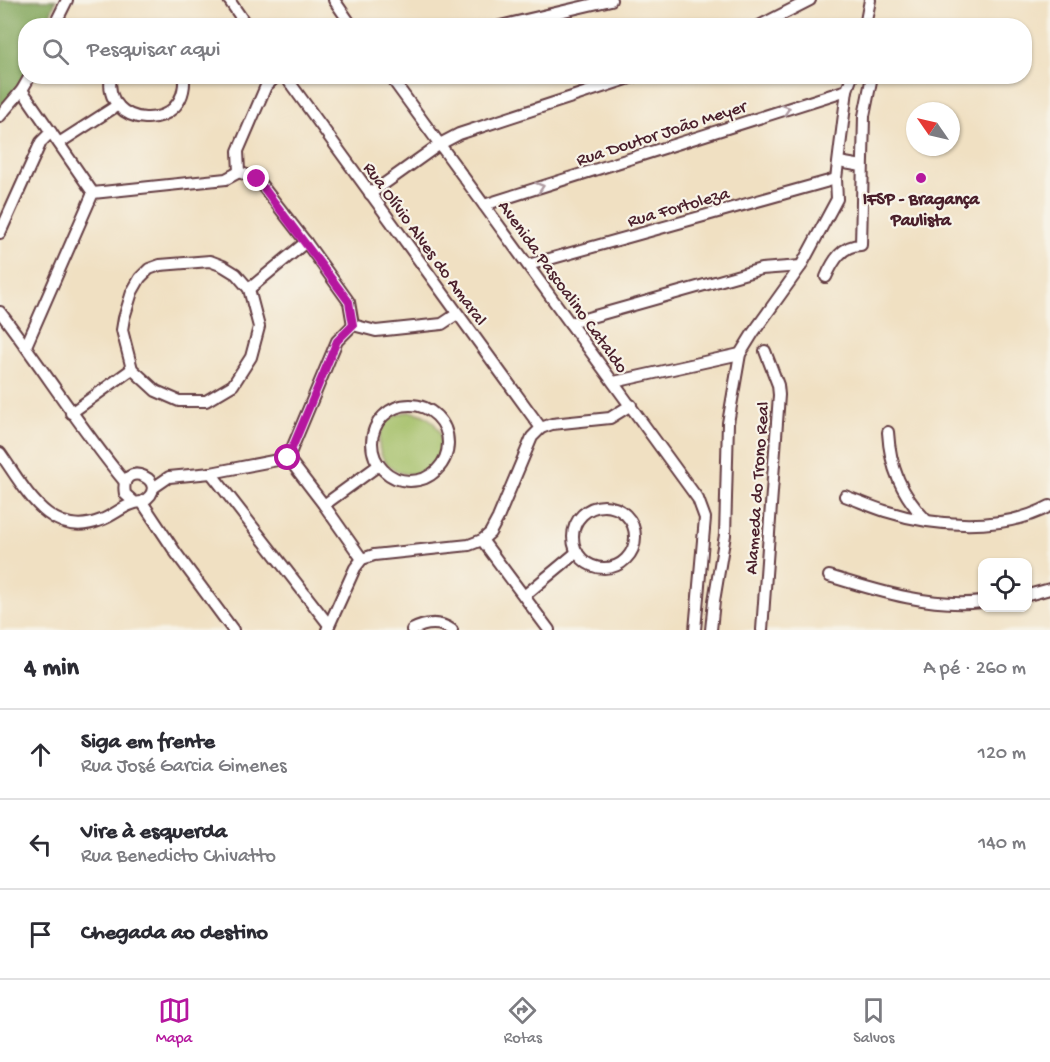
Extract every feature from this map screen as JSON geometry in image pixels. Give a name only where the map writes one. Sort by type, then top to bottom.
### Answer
[{"type":"street","points":[[58,18],[67,0]]},
{"type":"street","points":[[229,0],[241,18]]},
{"type":"street","points":[[334,0],[346,18]]},
{"type":"street","points":[[534,18],[611,0]]},
{"type":"street","points":[[775,18],[810,0]]},
{"type":"street","points":[[867,18],[870,0]]},
{"type":"street","points":[[0,116],[25,84]]},
{"type":"street","points":[[111,84],[112,94],[118,105],[137,118],[149,119],[161,117],[171,111],[179,102],[184,84]]},
{"type":"street","points":[[239,172],[238,151],[268,84]]},
{"type":"street","name":"Rua Olívio Alves do Amaral","points":[[291,84],[541,428]]},
{"type":"street","name":"Avenida Pascoalino Cataldo","points":[[396,84],[698,499],[705,518],[695,630]]},
{"type":"street","points":[[370,194],[440,144],[459,134],[612,84]]},
{"type":"street","points":[[711,630],[725,535],[728,423],[740,354],[801,266],[837,199],[836,179],[849,84]]},
{"type":"street","points":[[826,277],[835,258],[852,245],[861,245],[864,116],[870,84]]},
{"type":"street","points":[[22,90],[93,193]]},
{"type":"street","name":"Rua Doutor João Meyer","points":[[484,205],[847,90]]},
{"type":"street","points":[[59,143],[118,105]]},
{"type":"street","points":[[0,233],[41,142],[51,132]]},
{"type":"street","points":[[839,162],[862,166]]},
{"type":"street","points":[[93,193],[226,179],[239,172],[257,179],[349,302],[353,325]]},
{"type":"street","name":"Rua Fortoleza","points":[[528,265],[836,179]]},
{"type":"street","points":[[26,346],[93,193]]},
{"type":"street","points":[[249,289],[306,242]]},
{"type":"street","points":[[210,261],[236,274],[249,289],[259,327],[251,357],[233,385],[206,401],[179,401],[156,391],[132,369],[122,330],[132,292],[140,278],[149,269],[160,265],[210,261]]},
{"type":"street","points":[[570,322],[761,269],[801,266]]},
{"type":"street","points":[[0,312],[71,413],[125,482],[125,494],[138,502],[233,630]]},
{"type":"street","points":[[353,325],[376,331],[442,324],[457,314]]},
{"type":"street","points":[[288,458],[337,341],[353,325]]},
{"type":"street","name":"Alameda do Trono Real","points":[[762,630],[779,395],[778,385],[765,351]]},
{"type":"street","points":[[614,382],[740,354]]},
{"type":"street","points":[[71,413],[132,369]]},
{"type":"street","points":[[414,405],[426,408],[436,415],[444,426],[447,450],[442,462],[434,471],[424,478],[399,479],[388,474],[379,465],[372,442],[374,429],[390,410],[414,405]]},
{"type":"street","points":[[211,473],[328,628],[355,568],[362,559],[374,555],[469,544],[482,540],[490,533],[498,518],[532,436],[541,428],[552,424],[610,418],[631,405]]},
{"type":"street","points":[[888,432],[889,448],[897,480],[905,495],[927,520]]},
{"type":"street","points":[[0,454],[43,511],[56,521],[73,526],[99,521],[138,502],[151,494],[153,488],[169,477],[211,473],[288,458]]},
{"type":"street","points":[[0,454],[0,461]]},
{"type":"street","points":[[288,458],[362,559]]},
{"type":"street","points":[[324,505],[379,465]]},
{"type":"street","points":[[125,482],[135,474],[141,474],[147,477],[153,488]]},
{"type":"street","points":[[846,496],[885,511],[927,520],[969,524],[1004,520],[1039,512],[1050,506]]},
{"type":"street","points":[[610,506],[619,509],[632,524],[635,534],[634,545],[630,554],[613,567],[592,566],[583,561],[577,552],[573,543],[573,533],[582,515],[590,509],[610,506]]},
{"type":"street","points":[[482,540],[549,630]]},
{"type":"street","points":[[524,596],[577,552]]},
{"type":"street","points":[[829,576],[878,591],[929,601],[978,602]]},
{"type":"street","points":[[1032,595],[1050,589]]},
{"type":"street","points":[[412,630],[423,625],[435,624],[452,630]]},
{"type":"green space","points":[[0,0],[56,0],[49,18],[18,18],[18,84],[21,84],[0,116]]},
{"type":"green space","points":[[404,412],[416,412],[432,421],[439,431],[441,443],[439,455],[432,465],[416,474],[404,474],[393,469],[384,460],[379,449],[379,437],[384,426],[393,417]]},
{"type":"place","name":"IFSP - Bragança Paulista","points":[[921,178]]},
{"type":"route","points":[[257,179],[349,302],[353,325],[337,341],[288,458]]}]
